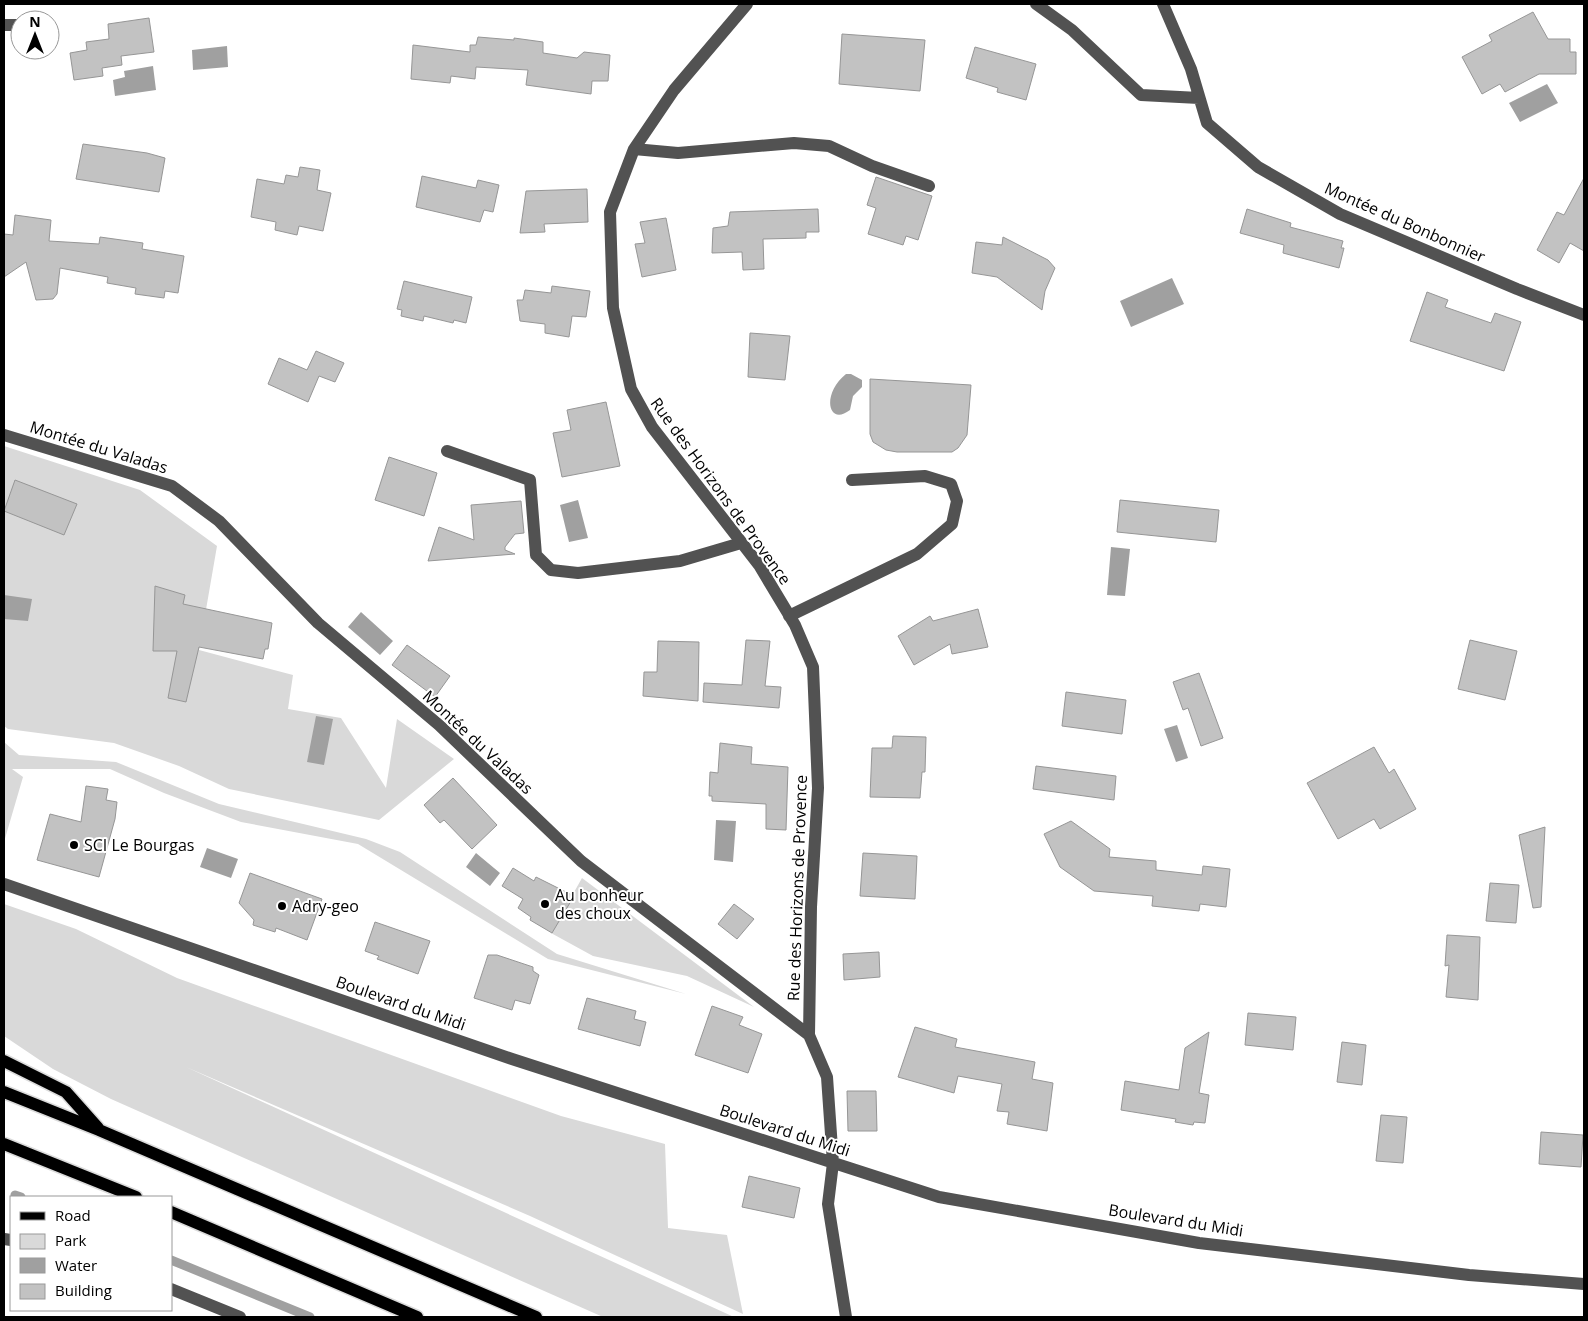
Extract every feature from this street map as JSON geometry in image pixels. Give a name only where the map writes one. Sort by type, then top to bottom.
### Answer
[{"type":"main road","points":[[4,1061],[66,1092],[99,1130]]},
{"type":"main road","points":[[4,1092],[99,1130],[536,1317]]},
{"type":"main road","points":[[4,1144],[134,1196]]},
{"type":"main road","points":[[172,1212],[417,1317]]},
{"type":"street","name":"Rue des Horizons de Provence","points":[[747,4],[674,90],[634,149],[610,212],[612,308],[630,389],[652,427],[758,566],[789,616],[813,667],[818,788],[811,907],[809,1035]]},
{"type":"street","points":[[1036,4],[1072,30],[1141,95],[1200,98]]},
{"type":"street","name":"Montée du Bonbonnier","points":[[1163,4],[1191,69],[1207,123],[1258,167],[1340,214],[1517,289],[1584,314]]},
{"type":"street","points":[[634,149],[678,153],[794,143],[829,146],[872,166],[929,186]]},
{"type":"street","name":"Montée du Valadas","points":[[4,435],[172,486],[220,521],[318,623],[439,725],[581,861],[809,1035],[827,1077],[833,1163],[828,1204],[846,1317]]},
{"type":"street","points":[[447,451],[530,480],[536,555],[551,570],[578,573],[680,561],[741,543]]},
{"type":"street","points":[[789,616],[917,554],[952,524],[957,501],[951,484],[925,476],[852,480]]},
{"type":"street","name":"Boulevard du Midi","points":[[4,884],[512,1059],[939,1197],[1199,1242],[1470,1275],[1584,1284]]},
{"type":"street","points":[[172,1289],[240,1317]]},
{"type":"green space","points":[[4,446],[140,490],[217,546],[199,650],[293,675],[288,709],[341,718],[386,788],[397,719],[454,759],[379,820],[229,789],[179,766],[114,743],[8,729],[4,726]]},
{"type":"green space","points":[[4,742],[19,755],[116,762],[219,804],[366,839],[400,852],[557,954],[686,994],[548,959],[358,844],[241,822],[164,793],[110,769],[12,769],[23,777],[4,842]]},
{"type":"green space","points":[[582,878],[754,1007],[687,976],[593,956],[551,933]]},
{"type":"green space","points":[[4,904],[76,929],[177,978],[561,1116],[665,1144],[668,1228],[727,1235],[743,1314],[530,1216],[186,1067],[734,1317],[603,1317],[111,1099],[53,1069],[4,1036]]},
{"type":"water","points":[[227,46],[228,67],[193,70],[192,50]]},
{"type":"water","points":[[153,66],[156,90],[115,96],[113,80],[125,77],[124,71]]},
{"type":"water","points":[[1547,84],[1558,103],[1520,122],[1509,103]]},
{"type":"water","points":[[1172,278],[1184,304],[1131,327],[1120,301]]},
{"type":"water","points":[[846,374],[851,374],[862,380],[862,387],[853,396],[850,410],[837,414],[832,411],[830,399],[838,382]]},
{"type":"water","points":[[578,500],[588,538],[569,542],[560,505]]},
{"type":"water","points":[[1111,547],[1130,549],[1125,596],[1107,595]]},
{"type":"water","points":[[4,595],[32,599],[28,621],[4,619]]},
{"type":"water","points":[[361,612],[393,641],[380,655],[348,627]]},
{"type":"water","points":[[316,716],[333,719],[324,765],[307,762]]},
{"type":"water","points":[[1177,725],[1188,758],[1176,762],[1164,729]]},
{"type":"water","points":[[716,820],[736,821],[733,862],[714,860]]},
{"type":"water","points":[[207,848],[238,859],[231,878],[200,867]]},
{"type":"water","points":[[476,853],[500,873],[490,886],[466,867]]},
{"type":"building","points":[[1533,12],[1548,39],[1570,39],[1570,52],[1576,52],[1576,74],[1539,74],[1505,92],[1500,84],[1482,94],[1462,57],[1492,41],[1489,35]]},
{"type":"building","points":[[149,18],[154,52],[121,56],[122,65],[102,68],[103,76],[74,80],[70,53],[87,50],[86,42],[109,39],[108,24]]},
{"type":"building","points":[[842,34],[925,40],[920,91],[839,84]]},
{"type":"building","points":[[478,37],[514,40],[514,38],[543,42],[543,53],[577,58],[584,52],[610,55],[608,81],[592,81],[591,94],[526,85],[528,70],[476,67],[475,79],[451,76],[450,83],[411,79],[413,45],[470,52],[470,45],[476,45]]},
{"type":"building","points":[[975,47],[1036,64],[1026,100],[997,92],[998,88],[966,78]]},
{"type":"building","points":[[83,144],[147,153],[165,158],[159,192],[76,179]]},
{"type":"building","points":[[300,167],[320,170],[317,190],[331,193],[323,231],[299,226],[297,235],[275,230],[276,222],[251,217],[257,179],[284,184],[286,175],[298,177]]},
{"type":"building","points":[[422,176],[476,188],[478,180],[499,185],[493,212],[484,210],[480,222],[416,207]]},
{"type":"building","points":[[876,177],[932,196],[918,240],[906,236],[903,245],[868,234],[876,208],[867,205]]},
{"type":"building","points":[[1584,178],[1584,251],[1570,243],[1559,263],[1537,250],[1557,212],[1564,215]]},
{"type":"building","points":[[587,189],[588,222],[544,224],[545,232],[520,233],[526,191]]},
{"type":"building","points":[[818,209],[819,232],[806,232],[806,238],[763,239],[764,269],[743,270],[742,252],[712,253],[713,228],[728,226],[730,212]]},
{"type":"building","points":[[1247,209],[1291,223],[1290,227],[1343,241],[1341,248],[1344,248],[1339,268],[1283,253],[1284,245],[1240,233]]},
{"type":"building","points":[[15,215],[51,220],[49,241],[99,244],[100,237],[143,243],[142,249],[184,256],[178,293],[165,291],[164,298],[135,294],[136,288],[107,283],[108,277],[60,268],[57,294],[53,299],[36,300],[26,262],[4,277],[4,234],[13,235]]},
{"type":"building","points":[[666,218],[676,270],[642,277],[635,244],[645,243],[640,222]]},
{"type":"building","points":[[1003,237],[1048,260],[1055,268],[1045,291],[1042,310],[997,277],[972,273],[976,242],[1002,245]]},
{"type":"building","points":[[404,281],[472,297],[466,323],[454,320],[453,323],[424,316],[423,321],[401,316],[402,310],[397,309]]},
{"type":"building","points":[[552,286],[590,291],[586,317],[572,316],[569,337],[545,333],[545,324],[520,321],[517,300],[523,300],[525,290],[551,293]]},
{"type":"building","points":[[1427,292],[1448,300],[1445,307],[1491,323],[1495,313],[1521,322],[1504,371],[1410,341]]},
{"type":"building","points":[[750,333],[790,336],[785,380],[748,377]]},
{"type":"building","points":[[316,351],[344,363],[335,382],[319,376],[308,402],[268,384],[279,358],[307,370]]},
{"type":"building","points":[[870,379],[971,385],[967,435],[958,448],[952,452],[897,452],[886,450],[873,442],[870,434]]},
{"type":"building","points":[[606,402],[620,466],[562,477],[553,433],[571,430],[567,410]]},
{"type":"building","points":[[389,457],[437,473],[424,516],[375,500]]},
{"type":"building","points":[[15,480],[77,504],[64,535],[4,511]]},
{"type":"building","points":[[1120,500],[1219,510],[1216,542],[1117,532]]},
{"type":"building","points":[[521,501],[524,533],[515,534],[505,547],[505,550],[515,554],[428,561],[439,527],[474,540],[471,505]]},
{"type":"building","points":[[155,586],[185,595],[183,604],[272,623],[268,649],[265,649],[263,659],[199,647],[186,702],[168,698],[177,651],[153,651]]},
{"type":"building","points":[[978,609],[988,647],[952,654],[950,644],[914,665],[898,636],[930,616],[933,621]]},
{"type":"building","points":[[746,640],[770,641],[765,686],[781,687],[779,708],[703,702],[704,683],[742,685]]},
{"type":"building","points":[[1470,640],[1517,651],[1505,700],[1458,689]]},
{"type":"building","points":[[658,641],[699,642],[698,701],[643,696],[644,672],[657,672]]},
{"type":"building","points":[[407,645],[450,676],[435,697],[392,665]]},
{"type":"building","points":[[1199,673],[1223,738],[1201,746],[1188,708],[1183,710],[1173,682]]},
{"type":"building","points":[[1066,692],[1126,700],[1122,734],[1062,726]]},
{"type":"building","points":[[893,736],[926,737],[925,772],[922,772],[920,798],[870,797],[872,748],[892,748]]},
{"type":"building","points":[[720,743],[752,747],[751,764],[788,767],[786,830],[766,829],[766,804],[712,801],[712,796],[709,796],[710,772],[718,773]]},
{"type":"building","points":[[1374,747],[1389,773],[1394,769],[1416,809],[1380,829],[1374,819],[1338,839],[1307,783]]},
{"type":"building","points":[[1036,766],[1116,776],[1114,800],[1033,789]]},
{"type":"building","points":[[453,778],[497,825],[472,849],[444,820],[440,823],[424,805]]},
{"type":"building","name":"SCI Le Bourgas","points":[[86,786],[108,789],[106,800],[117,802],[115,819],[99,877],[37,860],[50,814],[81,822]]},
{"type":"building","points":[[1071,821],[1110,849],[1109,857],[1156,861],[1156,870],[1202,875],[1203,866],[1230,869],[1226,907],[1200,904],[1199,911],[1152,906],[1153,896],[1094,891],[1060,867],[1044,834]]},
{"type":"building","points":[[1545,827],[1541,907],[1533,908],[1519,835]]},
{"type":"building","points":[[863,853],[917,856],[915,899],[860,896]]},
{"type":"building","name":"Au bonheur des choux","points":[[513,868],[534,881],[536,877],[574,896],[552,933],[530,920],[531,917],[518,908],[523,899],[502,886]]},
{"type":"building","name":"Adry-geo","points":[[250,873],[322,899],[307,940],[276,928],[275,932],[253,925],[254,920],[239,903]]},
{"type":"building","points":[[1490,883],[1519,885],[1516,923],[1486,921]]},
{"type":"building","points":[[734,904],[754,919],[737,939],[718,924]]},
{"type":"building","points":[[375,922],[430,941],[418,974],[377,959],[379,956],[365,951]]},
{"type":"building","points":[[1447,935],[1480,937],[1478,1000],[1446,997],[1449,965],[1445,966]]},
{"type":"building","points":[[879,952],[880,977],[844,980],[843,954]]},
{"type":"building","points":[[488,955],[497,955],[533,967],[533,971],[539,975],[530,1004],[515,1000],[512,1010],[474,998]]},
{"type":"building","points":[[587,998],[636,1011],[634,1019],[646,1022],[640,1046],[578,1029]]},
{"type":"building","points":[[712,1006],[743,1017],[739,1025],[762,1034],[748,1073],[695,1055]]},
{"type":"building","points":[[1248,1013],[1296,1017],[1293,1050],[1245,1045]]},
{"type":"building","points":[[915,1027],[957,1039],[955,1047],[1035,1062],[1032,1079],[1053,1083],[1047,1131],[1007,1124],[1009,1112],[997,1111],[1002,1084],[958,1076],[954,1093],[898,1077]]},
{"type":"building","points":[[1209,1032],[1199,1093],[1209,1095],[1205,1123],[1194,1122],[1193,1125],[1175,1122],[1176,1119],[1121,1110],[1125,1081],[1179,1090],[1185,1048]]},
{"type":"building","points":[[1342,1042],[1366,1045],[1362,1085],[1337,1082]]},
{"type":"building","points":[[847,1091],[876,1091],[877,1131],[848,1131]]},
{"type":"building","points":[[1381,1115],[1407,1117],[1403,1163],[1376,1161]]},
{"type":"building","points":[[1541,1132],[1583,1135],[1581,1167],[1539,1164]]},
{"type":"building","points":[[749,1176],[800,1188],[794,1218],[742,1207]]},
{"type":"waterway","points":[[172,1260],[310,1317]]},
{"type":"place","name":"SCI Le Bourgas","points":[[74,845]]},
{"type":"place","name":"Au bonheur des choux","points":[[545,904]]},
{"type":"place","name":"Adry-geo","points":[[282,906]]}]
